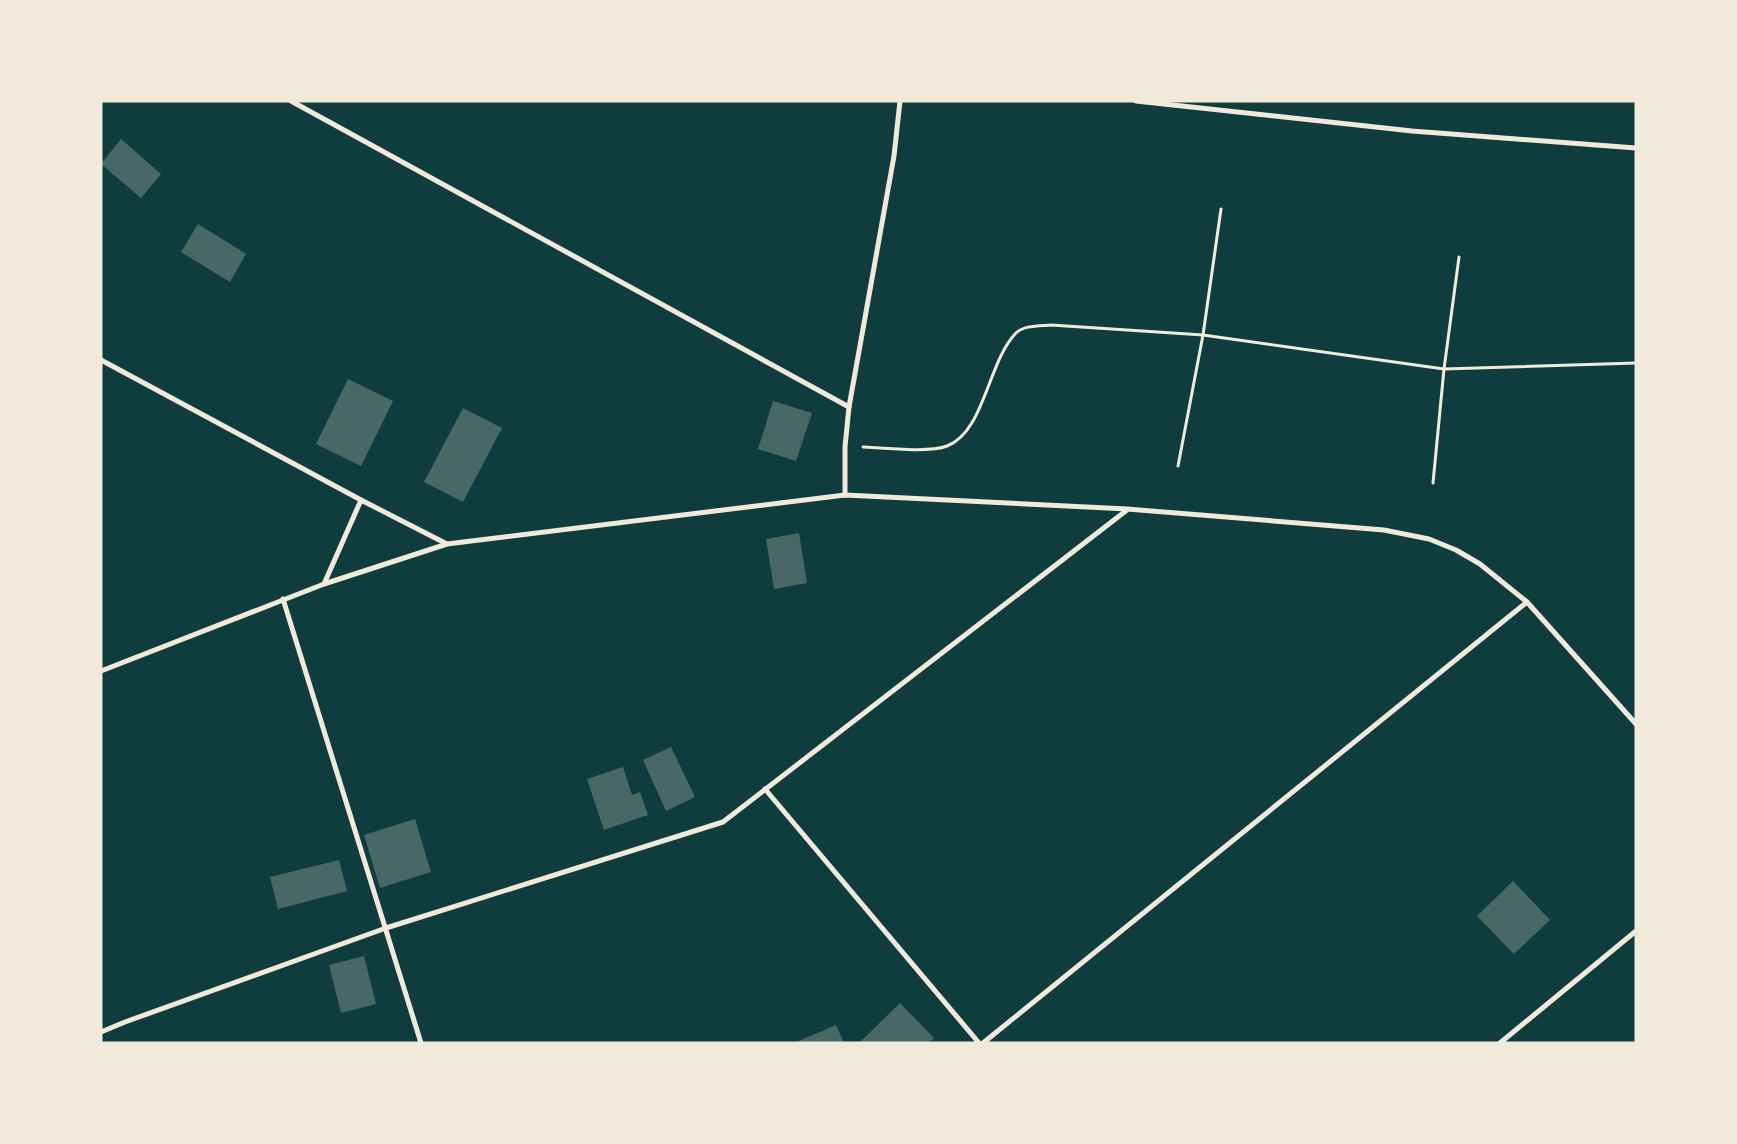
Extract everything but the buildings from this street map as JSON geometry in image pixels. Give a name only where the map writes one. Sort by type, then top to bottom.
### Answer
[{"type":"street","points":[[291,101],[849,407]]},
{"type":"street","points":[[845,495],[845,447],[849,407],[894,156],[900,101]]},
{"type":"street","points":[[1136,101],[1412,131],[1636,148]]},
{"type":"street","points":[[101,360],[361,500],[447,544]]},
{"type":"street","points":[[101,671],[283,599],[447,544],[845,495],[1127,509],[1384,530],[1429,539],[1456,550],[1480,564],[1527,602],[1636,724]]},
{"type":"street","points":[[324,584],[361,500]]},
{"type":"street","points":[[101,1032],[124,1022],[386,928],[723,822],[1127,509]]},
{"type":"street","points":[[283,599],[422,1043]]},
{"type":"street","points":[[984,1043],[1527,602]]},
{"type":"street","points":[[765,789],[979,1043]]},
{"type":"street","points":[[1500,1043],[1636,931]]},
{"type":"path","points":[[1178,466],[1203,335],[1221,209]]},
{"type":"path","points":[[1434,483],[1444,369],[1459,257]]},
{"type":"path","points":[[845,447],[939,449],[960,440],[970,428],[1000,359],[1015,333],[1032,326],[1050,325],[1203,335],[1444,369],[1636,363]]}]
